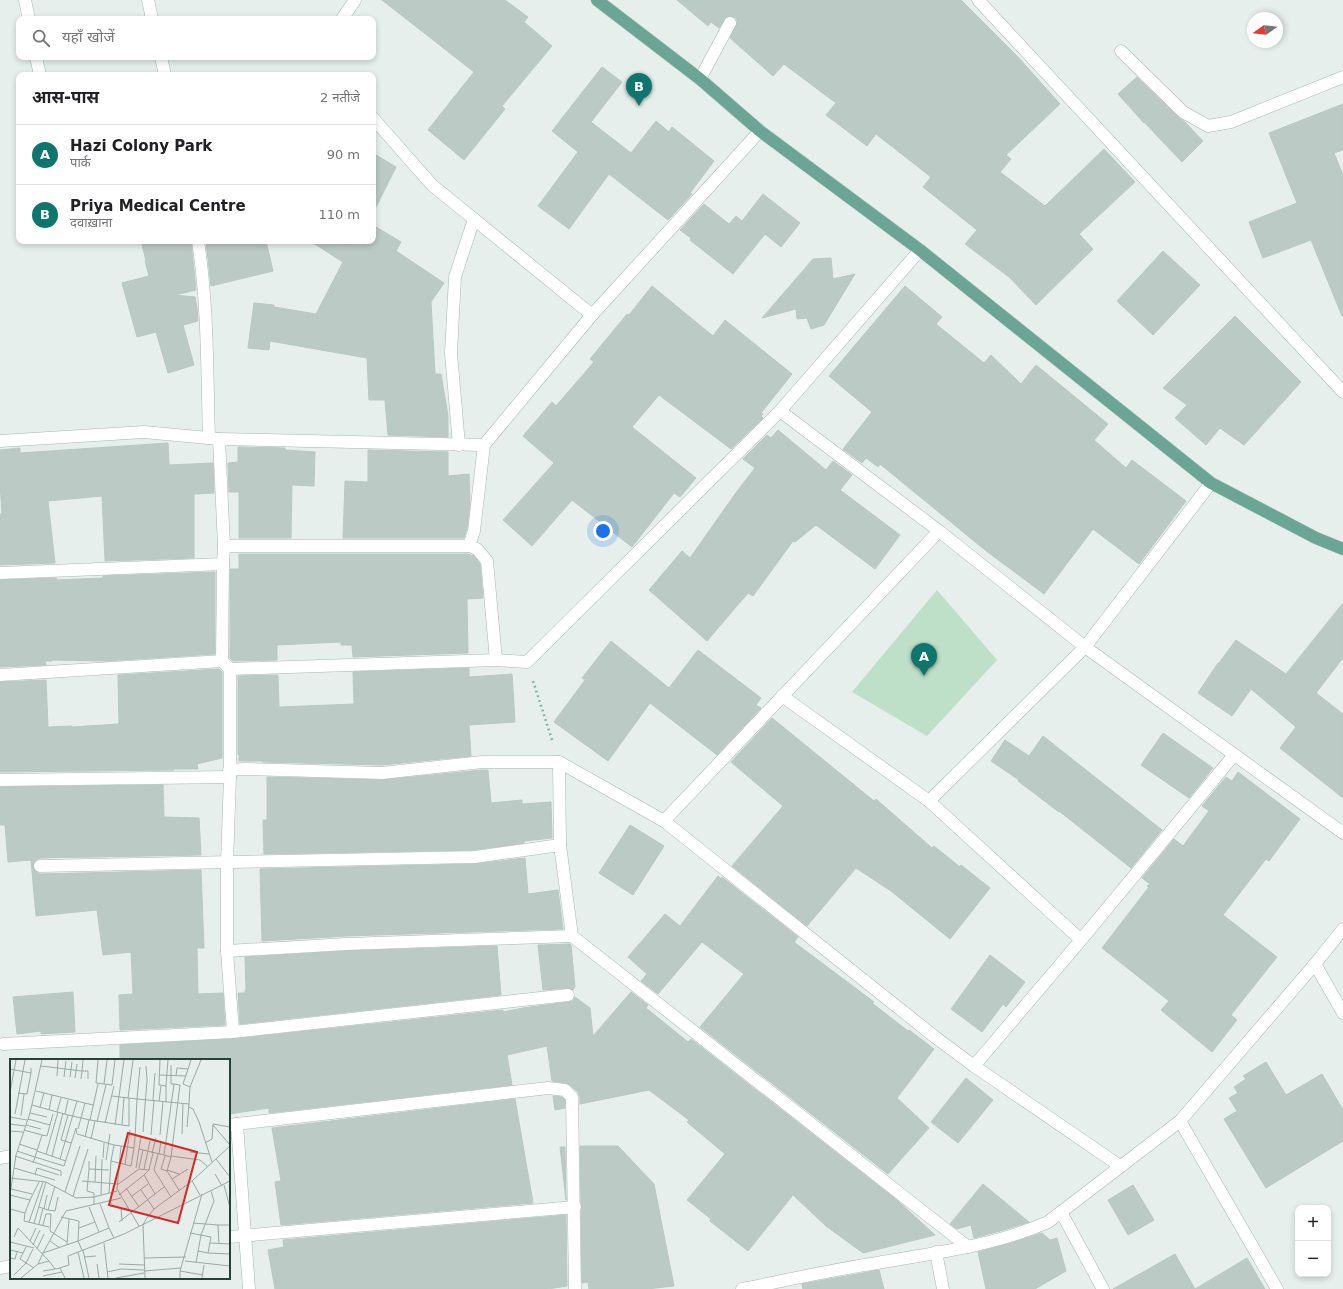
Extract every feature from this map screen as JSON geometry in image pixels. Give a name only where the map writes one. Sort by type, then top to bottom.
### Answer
[{"type":"main road","points":[[597,0],[700,79],[760,131],[920,250],[1211,483],[1316,538],[1343,549]]},
{"type":"street","points":[[25,0],[28,16]]},
{"type":"street","points":[[148,0],[151,16]]},
{"type":"street","points":[[344,16],[355,0]]},
{"type":"street","points":[[978,0],[1343,392]]},
{"type":"street","points":[[700,79],[730,23]]},
{"type":"street","points":[[1121,51],[1183,112],[1208,126],[1231,122],[1343,77]]},
{"type":"street","points":[[37,60],[39,72]]},
{"type":"street","points":[[162,60],[164,72]]},
{"type":"street","points":[[376,121],[432,186],[592,315]]},
{"type":"street","points":[[469,546],[474,531],[484,445],[592,315],[760,131]]},
{"type":"street","points":[[459,445],[451,353],[455,277],[474,219]]},
{"type":"street","points":[[198,244],[203,275],[214,438],[224,546],[223,564],[230,774],[227,863],[227,951],[233,1032]]},
{"type":"street","points":[[0,675],[226,665],[496,660],[527,662],[780,411],[920,250]]},
{"type":"street","points":[[780,411],[939,531],[1085,647],[1343,833]]},
{"type":"street","points":[[0,441],[144,432],[214,438],[484,445]]},
{"type":"street","points":[[929,801],[1085,647],[1211,483]]},
{"type":"street","points":[[664,821],[939,531]]},
{"type":"street","points":[[224,546],[469,546],[477,549],[487,561],[496,660]]},
{"type":"street","points":[[0,573],[223,564]]},
{"type":"street","points":[[782,696],[929,801],[1081,940]]},
{"type":"street","points":[[974,1066],[1081,940],[1234,755]]},
{"type":"street","points":[[0,780],[230,774],[245,769],[382,773],[482,762],[559,762],[664,821],[935,1037],[974,1066],[1120,1166]]},
{"type":"street","points":[[559,762],[560,845],[572,936]]},
{"type":"street","points":[[40,866],[475,857],[560,845]]},
{"type":"street","points":[[742,1289],[837,1269],[968,1247],[1026,1231],[1048,1222],[1180,1121],[1343,928]]},
{"type":"street","points":[[227,951],[347,944],[572,936],[968,1247]]},
{"type":"street","points":[[1314,964],[1343,1013]]},
{"type":"street","points":[[3,1044],[233,1032],[568,995]]},
{"type":"street","points":[[249,1289],[233,1125],[548,1088],[566,1090],[572,1097],[575,1207],[575,1289]]},
{"type":"street","points":[[1180,1121],[1277,1289]]},
{"type":"street","points":[[0,1158],[10,1156]]},
{"type":"street","points":[[230,1237],[575,1207]]},
{"type":"street","points":[[1061,1212],[1103,1289]]},
{"type":"street","points":[[936,1252],[944,1289]]},
{"type":"street","points":[[0,1268],[10,1266]]},
{"type":"path","points":[[527,662],[559,762]]},
{"type":"green space","points":[[937,590],[997,660],[927,736],[852,692]]},
{"type":"building","points":[[382,0],[505,0],[528,17],[524,22],[552,46],[502,106],[505,109],[464,160],[428,130],[474,72]]},
{"type":"building","points":[[677,0],[961,0],[1018,57],[1060,104],[1006,155],[1011,159],[1000,172],[1045,206],[1104,149],[1135,182],[1079,234],[1093,249],[1036,305],[1009,277],[965,244],[977,230],[923,187],[931,177],[876,134],[867,146],[826,115],[836,103],[784,64],[773,76],[730,38],[737,23],[737,19],[730,16],[726,17],[719,28],[711,22],[708,26]]},
{"type":"building","points":[[602,67],[622,82],[591,122],[631,153],[656,121],[669,132],[672,127],[714,161],[690,193],[692,194],[668,220],[609,174],[569,229],[538,206],[578,152],[552,131]]},
{"type":"building","points":[[1137,77],[1203,141],[1182,162],[1118,94]]},
{"type":"building","points":[[1343,104],[1343,150],[1334,153],[1343,175],[1342,316],[1311,240],[1263,258],[1249,222],[1297,203],[1269,133]]},
{"type":"building","points":[[376,155],[396,167],[376,207]]},
{"type":"building","points":[[763,194],[800,223],[781,247],[765,234],[733,274],[690,240],[691,238],[680,230],[704,204],[729,224],[736,216],[742,221]]},
{"type":"building","points":[[376,227],[401,242],[396,251],[444,283],[431,302],[435,374],[441,374],[448,416],[448,437],[388,435],[385,400],[369,400],[367,358],[270,341],[269,350],[248,348],[254,303],[274,305],[274,307],[316,314],[343,262],[315,244],[376,244]]},
{"type":"building","points":[[142,244],[191,244],[196,290],[175,295],[195,297],[198,321],[183,325],[194,365],[168,373],[156,332],[137,337],[122,283],[149,276]]},
{"type":"building","points":[[206,244],[267,244],[273,271],[211,286]]},
{"type":"building","points":[[1163,251],[1200,285],[1153,335],[1117,301]]},
{"type":"building","points":[[831,258],[833,279],[855,274],[824,325],[811,329],[807,318],[797,319],[796,309],[762,318],[813,259]]},
{"type":"building","points":[[652,286],[713,336],[725,320],[792,374],[761,413],[763,414],[761,416],[763,418],[731,449],[659,395],[632,427],[696,478],[680,497],[674,493],[632,547],[572,500],[532,546],[503,520],[554,463],[523,436],[552,402],[556,406],[594,362],[590,359],[627,314],[629,315]]},
{"type":"building","points":[[905,286],[942,317],[936,324],[984,363],[991,355],[1021,384],[1036,365],[1108,424],[1094,440],[1126,468],[1132,460],[1186,501],[1139,564],[1093,529],[1044,594],[985,550],[880,464],[878,467],[866,458],[862,463],[843,449],[872,412],[829,376]]},
{"type":"building","points":[[1235,316],[1301,382],[1244,445],[1220,428],[1206,445],[1175,418],[1187,405],[1163,388]]},
{"type":"building","points":[[778,430],[826,470],[833,461],[852,475],[840,490],[900,535],[875,569],[816,525],[795,542],[793,541],[753,596],[748,593],[707,641],[649,590],[682,551],[690,558],[755,468],[743,459],[767,435],[771,438]]},
{"type":"building","points":[[168,443],[169,465],[213,463],[214,493],[194,494],[194,558],[105,561],[102,496],[48,501],[55,563],[0,565],[0,514],[2,514],[0,450],[20,448],[20,453]]},
{"type":"building","points":[[238,447],[285,448],[285,450],[315,452],[314,486],[292,485],[291,538],[239,538],[239,492],[229,492],[228,463],[238,462]]},
{"type":"building","points":[[368,450],[448,452],[448,476],[469,474],[470,504],[467,529],[464,538],[343,538],[345,481],[368,482]]},
{"type":"building","points":[[239,554],[473,555],[480,564],[483,598],[467,599],[468,653],[353,657],[352,645],[341,645],[341,642],[277,645],[277,660],[233,661],[230,658],[230,569],[239,569]]},
{"type":"building","points":[[215,572],[215,654],[106,661],[52,660],[45,661],[46,665],[0,667],[0,580],[56,578],[57,580],[103,578],[103,576]]},
{"type":"building","points":[[1343,603],[1343,658],[1316,693],[1343,714],[1343,798],[1280,748],[1296,727],[1251,689],[1232,716],[1198,693],[1218,663],[1236,640],[1286,674]]},
{"type":"building","points":[[611,641],[669,688],[698,650],[761,698],[756,705],[761,708],[717,755],[650,703],[608,761],[554,722],[585,680],[582,678]]},
{"type":"building","points":[[469,668],[469,677],[512,674],[515,722],[469,725],[471,756],[382,765],[239,761],[238,676],[278,675],[279,707],[354,704],[353,672]]},
{"type":"building","points":[[219,669],[222,672],[222,758],[197,764],[198,769],[0,772],[0,682],[46,680],[48,727],[72,727],[119,724],[118,675]]},
{"type":"building","points":[[772,718],[874,801],[876,799],[932,848],[934,846],[990,888],[950,939],[891,891],[856,868],[807,926],[732,866],[783,806],[731,762]]},
{"type":"building","points":[[1163,733],[1213,768],[1189,798],[1141,765]]},
{"type":"building","points":[[1043,736],[1162,830],[1131,868],[1059,811],[1018,781],[1019,780],[991,761],[1005,740],[1029,756]]},
{"type":"building","points":[[488,770],[491,803],[522,800],[522,804],[551,802],[552,838],[524,841],[524,843],[474,850],[264,854],[263,820],[267,820],[267,777],[382,780]]},
{"type":"building","points":[[1238,772],[1300,819],[1269,861],[1266,859],[1223,915],[1277,957],[1231,1015],[1237,1020],[1212,1052],[1161,1010],[1169,1001],[1102,948],[1149,887],[1147,886],[1150,884],[1142,878],[1174,839],[1183,846],[1209,811],[1202,806],[1226,777],[1232,781]]},
{"type":"building","points":[[163,785],[164,817],[199,818],[201,855],[40,858],[36,860],[33,866],[34,870],[40,874],[201,870],[204,948],[197,948],[198,994],[223,993],[225,1025],[120,1030],[119,995],[133,994],[131,952],[103,955],[97,910],[36,916],[31,860],[8,862],[5,825],[0,825],[0,787]]},
{"type":"building","points":[[630,825],[664,846],[633,895],[599,873]]},
{"type":"building","points":[[525,858],[528,894],[558,890],[563,929],[347,936],[262,941],[260,869],[475,864]]},
{"type":"building","points":[[718,876],[721,879],[722,877],[798,937],[794,942],[874,1002],[872,1003],[908,1031],[909,1030],[934,1049],[897,1098],[929,1128],[888,1174],[700,1027],[744,974],[702,942],[658,994],[641,981],[647,974],[628,957],[665,914],[680,926]]},
{"type":"building","points":[[570,944],[575,987],[573,990],[567,988],[543,990],[538,945]]},
{"type":"building","points":[[497,946],[501,995],[240,1024],[238,993],[245,993],[246,990],[245,957],[347,951]]},
{"type":"building","points":[[990,955],[1025,982],[1006,1007],[1003,1004],[982,1032],[951,1009]]},
{"type":"building","points":[[73,992],[75,1032],[41,1034],[41,1031],[17,1034],[13,997]]},
{"type":"building","points":[[631,992],[648,1005],[646,1008],[688,1042],[691,1039],[898,1201],[935,1235],[863,1253],[826,1226],[793,1195],[748,1251],[710,1221],[711,1219],[687,1200],[725,1154],[687,1122],[689,1120],[649,1090],[580,1104],[578,1092],[570,1085],[552,1081],[547,1046],[507,1055],[512,1085],[269,1113],[269,1108],[230,1114],[230,1059],[120,1059],[120,1045],[233,1039],[503,1010],[503,1012],[569,1002],[573,1001],[575,997],[590,1008],[593,1036]]},
{"type":"building","points":[[1266,1062],[1286,1095],[1322,1074],[1343,1110],[1343,1141],[1266,1188],[1224,1119],[1237,1111],[1229,1098],[1238,1093],[1234,1087],[1246,1079],[1243,1076]]},
{"type":"building","points":[[966,1078],[993,1100],[958,1143],[931,1122]]},
{"type":"building","points":[[553,1096],[562,1097],[565,1100],[565,1108],[555,1110]]},
{"type":"building","points":[[515,1099],[533,1203],[281,1225],[275,1182],[281,1181],[272,1128]]},
{"type":"building","points":[[580,1146],[618,1146],[654,1184],[674,1286],[647,1289],[589,1289],[588,1282],[582,1283]]},
{"type":"building","points":[[560,1147],[565,1147],[566,1200]]},
{"type":"building","points":[[983,1184],[1029,1222],[974,1238],[971,1225],[957,1229],[950,1224]]},
{"type":"building","points":[[1133,1185],[1154,1220],[1128,1235],[1108,1200]]},
{"type":"building","points":[[566,1215],[567,1286],[548,1289],[275,1289],[268,1250],[284,1247],[283,1240]]},
{"type":"building","points":[[1042,1233],[1050,1240],[1057,1238],[1066,1271],[1035,1289],[986,1289],[978,1252]]},
{"type":"building","points":[[1175,1254],[1195,1289],[1113,1289]]},
{"type":"building","points":[[1247,1258],[1265,1289],[1195,1289]]},
{"type":"building","points":[[879,1270],[884,1289],[803,1289],[802,1284]]},
{"type":"place","name":"Priya Medical Centre","points":[[639,106]]},
{"type":"place","name":"Hazi Colony Park","points":[[924,676]]}]
